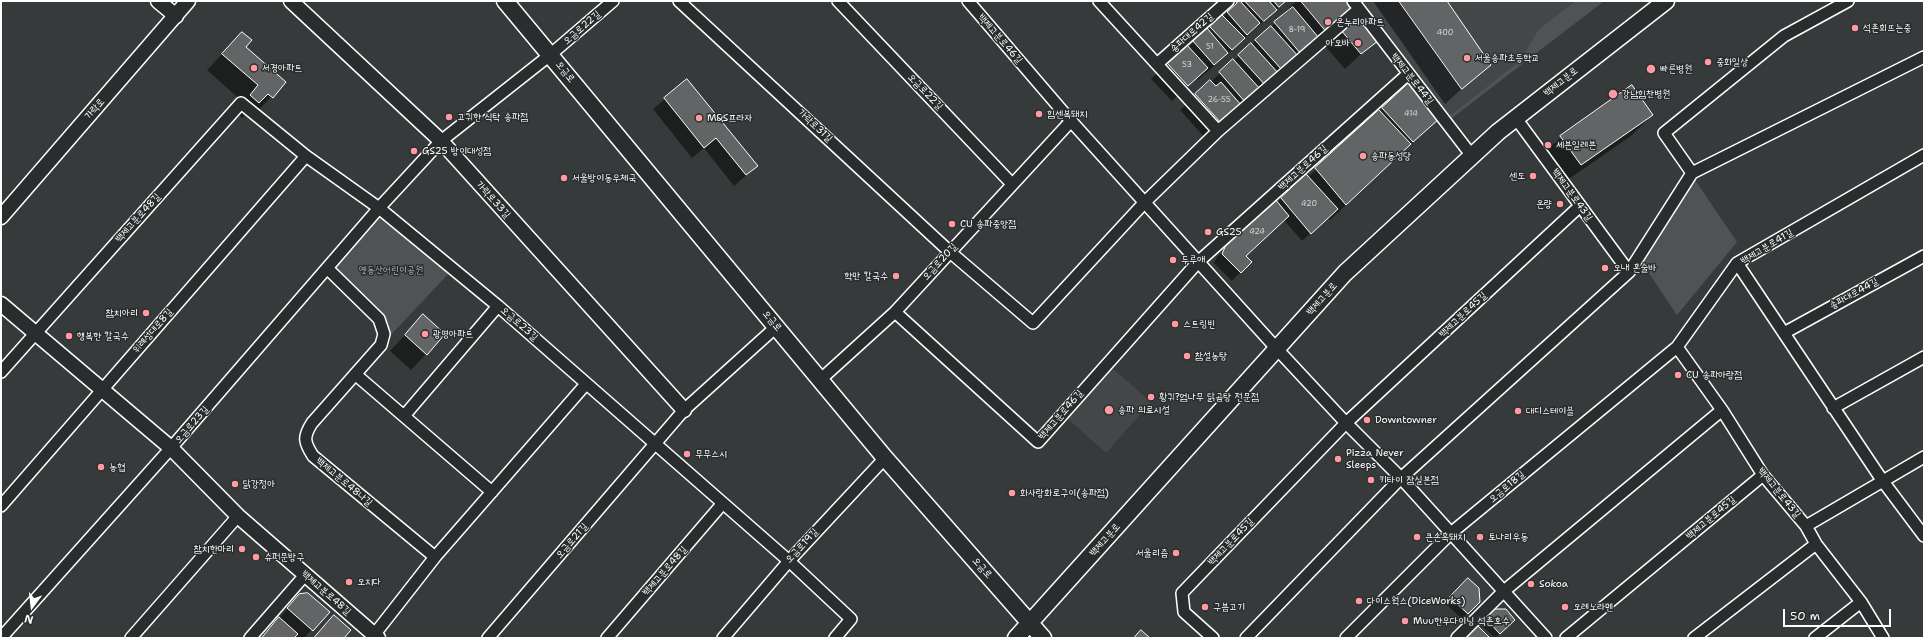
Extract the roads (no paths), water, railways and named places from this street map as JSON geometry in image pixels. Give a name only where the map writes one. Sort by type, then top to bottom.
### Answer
[{"type":"main road","name":"오금로","points":[[505,1],[885,458],[1043,638]]},
{"type":"main road","name":"백제고분로","points":[[1016,638],[1345,274],[1515,118],[1666,1]]},
{"type":"street","points":[[158,1],[176,16]]},
{"type":"street","name":"가락로","points":[[1,217],[188,1]]},
{"type":"street","name":"가락로33길","points":[[291,1],[440,141],[684,410]]},
{"type":"street","name":"오금로22길","points":[[550,55],[613,1]]},
{"type":"street","name":"가락로31길","points":[[679,1],[950,252]]},
{"type":"street","name":"오금로22길","points":[[838,1],[1012,184]]},
{"type":"street","name":"백제고분로46길","points":[[968,1],[1071,122],[1146,202],[1277,349]]},
{"type":"street","points":[[1099,1],[1218,131]]},
{"type":"street","name":"송파대로42길","points":[[1157,64],[1228,1]]},
{"type":"street","points":[[1692,173],[1664,134],[1784,36],[1848,1]]},
{"type":"street","points":[[950,252],[1033,324],[1146,202],[1218,131],[1356,5]]},
{"type":"street","name":"백제고분로44길","points":[[1356,5],[1472,156]]},
{"type":"street","name":"오금로23길","points":[[1,638],[172,448],[328,269],[379,208],[440,141],[550,55]]},
{"type":"street","points":[[1246,638],[1401,478],[1629,272],[1692,173],[1924,56]]},
{"type":"street","name":"백제고분로46길","points":[[895,312],[1038,442],[1198,262],[1408,74]]},
{"type":"street","name":"오금로23길","points":[[241,103],[306,156],[379,208],[498,306],[656,444]]},
{"type":"street","name":"백제고분로48길","points":[[1,372],[241,103]]},
{"type":"street","name":"백제고분로43길","points":[[1515,118],[1629,272]]},
{"type":"street","name":"오금로20길","points":[[820,380],[895,312],[1071,122]]},
{"type":"street","name":"백제고분로41길","points":[[1924,155],[1737,263],[1882,480],[1924,536]]},
{"type":"street","name":"위례성대로8길","points":[[1,506],[306,156]]},
{"type":"street","name":"백제고분로45길","points":[[1213,638],[1184,612],[1182,593],[1346,423],[1580,206]]},
{"type":"street","name":"송파대로44길","points":[[1784,333],[1924,256]]},
{"type":"street","name":"오금로18길","points":[[1346,638],[1451,533],[1677,347],[1737,263]]},
{"type":"street","name":"백제고분로48나길","points":[[328,269],[379,319],[384,334],[381,345],[312,423],[305,434],[306,446],[313,456],[435,557]]},
{"type":"street","name":"백제고분로48길","points":[[1,304],[172,448],[238,516],[376,636]]},
{"type":"street","points":[[404,416],[498,306]]},
{"type":"street","name":"오금로21길","points":[[488,638],[684,410],[776,327]]},
{"type":"street","name":"백제고분로43길","points":[[1677,347],[1722,410],[1763,475],[1806,526],[1816,544],[1861,602],[1883,638]]},
{"type":"street","points":[[1277,349],[1346,423],[1401,478],[1546,638]]},
{"type":"street","points":[[1833,408],[1924,357]]},
{"type":"street","points":[[355,374],[492,492]]},
{"type":"street","points":[[376,636],[435,557],[586,384]]},
{"type":"street","points":[[1457,638],[1504,591],[1722,410]]},
{"type":"street","points":[[656,444],[789,561],[851,619],[836,638]]},
{"type":"street","points":[[1806,526],[1882,480],[1924,457]]},
{"type":"street","name":"오금로19길","points":[[723,638],[789,561],[885,458]]},
{"type":"street","name":"백제고분로45길","points":[[1566,638],[1763,475]]},
{"type":"street","name":"백제고분로48길","points":[[607,638],[724,504]]},
{"type":"street","points":[[131,638],[238,516]]},
{"type":"street","points":[[1694,638],[1816,544]]},
{"type":"street","points":[[250,638],[305,575]]},
{"type":"street","points":[[1815,638],[1861,602]]},
{"type":"place","name":"온누리아파트","points":[[1328,22]]},
{"type":"place","name":"석촌회뜨는중","points":[[1855,28]]},
{"type":"place","name":"아오바","points":[[1358,43]]},
{"type":"place","name":"서울송파초등학교","points":[[1467,58]]},
{"type":"place","name":"중화일상","points":[[1708,62]]},
{"type":"place","name":"서경아파트","points":[[254,68]]},
{"type":"place","name":"빠른병원","points":[[1651,69]]},
{"type":"place","name":"강남힘찬병원","points":[[1613,94]]},
{"type":"place","name":"힘센복돼지","points":[[1039,114]]},
{"type":"place","name":"고귀한 식탁 송파점","points":[[449,117]]},
{"type":"place","name":"M&S프라자","points":[[699,118]]},
{"type":"place","name":"세븐일레븐","points":[[1548,145]]},
{"type":"place","name":"GS25 방이대성점","points":[[414,151]]},
{"type":"place","name":"송파동성당","points":[[1363,156]]},
{"type":"place","name":"센도","points":[[1533,176]]},
{"type":"place","name":"서울방이동우체국","points":[[564,178]]},
{"type":"place","name":"온량","points":[[1560,204]]},
{"type":"place","name":"CU 송파중앙점","points":[[952,224]]},
{"type":"place","name":"GS25","points":[[1208,232]]},
{"type":"place","name":"두루애","points":[[1173,260]]},
{"type":"place","name":"오내 혼술바","points":[[1605,268]]},
{"type":"place","name":"학만 칼국수","points":[[896,276]]},
{"type":"place","name":"참치아리","points":[[146,313]]},
{"type":"place","name":"스트링빈","points":[[1175,324]]},
{"type":"place","name":"광명아파트","points":[[425,334]]},
{"type":"place","name":"행복한 칼국수","points":[[69,336]]},
{"type":"place","name":"참설농탕","points":[[1187,356]]},
{"type":"place","name":"CU 송파아랑점","points":[[1678,375]]},
{"type":"place","name":"황귀?엄나무 닭곰탕 전문점","points":[[1151,397]]},
{"type":"place","name":"송파 의료시설","points":[[1109,410]]},
{"type":"place","name":"대디스테이블","points":[[1518,411]]},
{"type":"place","name":"Downtowner","points":[[1367,420]]},
{"type":"place","name":"무무스시","points":[[687,454]]},
{"type":"place","name":"Pizza Never Sleeps","points":[[1338,459]]},
{"type":"place","name":"농협","points":[[101,467]]},
{"type":"place","name":"키타이 잠실본점","points":[[1371,480]]},
{"type":"place","name":"닭강정아","points":[[235,484]]},
{"type":"place","name":"화사랑화로구이(송파점)","points":[[1012,493]]},
{"type":"place","name":"큰손흑돼지","points":[[1417,537]]},
{"type":"place","name":"토나리우동","points":[[1480,537]]},
{"type":"place","name":"참치한마리","points":[[242,549]]},
{"type":"place","name":"서울리즘","points":[[1176,553]]},
{"type":"place","name":"슈퍼문방구","points":[[256,557]]},
{"type":"place","name":"오지다","points":[[349,582]]},
{"type":"place","name":"Sokoa","points":[[1531,584]]},
{"type":"place","name":"다이스웍스(DiceWorks)","points":[[1359,601]]},
{"type":"place","name":"구븜고기","points":[[1205,607]]},
{"type":"place","name":"오레노라멘","points":[[1565,607]]},
{"type":"place","name":"Muu한우다이닝 석촌호수","points":[[1405,621]]},
{"type":"park label","name":"옛동산어린이공원","points":[[391,270]]}]
